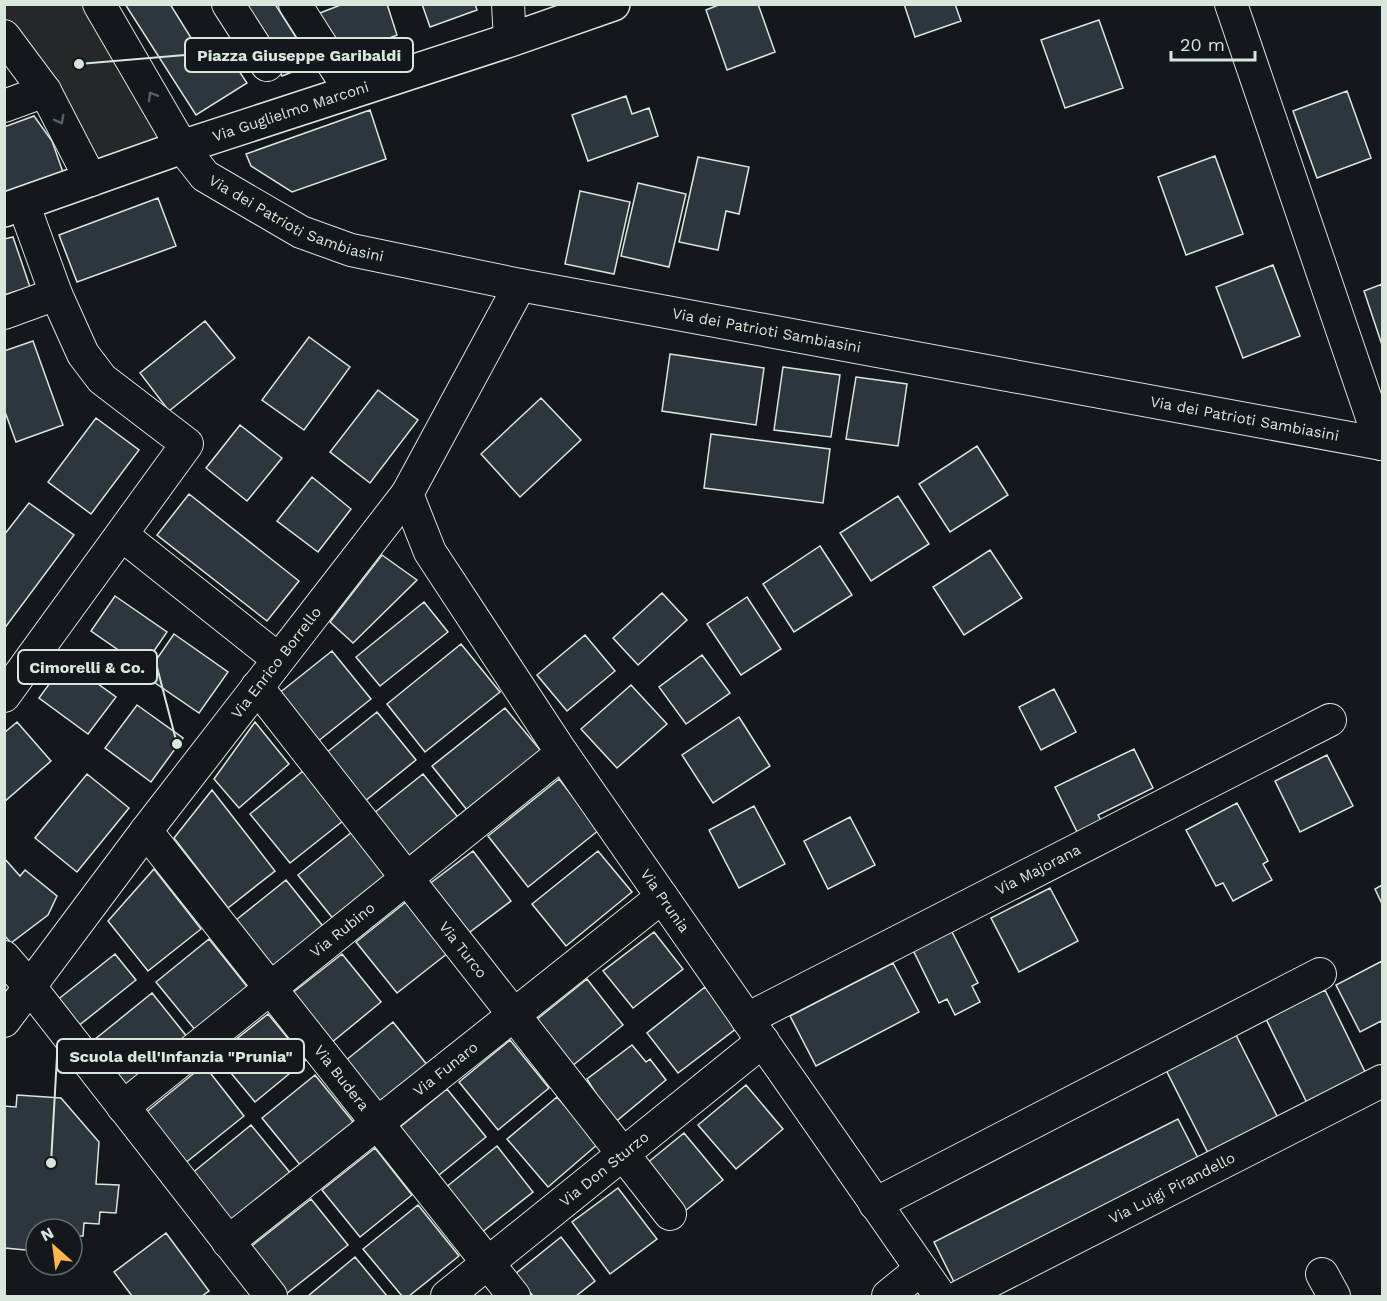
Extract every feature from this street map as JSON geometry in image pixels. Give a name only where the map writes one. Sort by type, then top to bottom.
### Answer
[{"type":"main road","name":"Via Guglielmo Marconi","points":[[14,207],[182,147],[613,4]]},
{"type":"street","name":"Via dei Patrioti Sambiasini","points":[[99,4],[182,147],[206,176],[301,232],[351,250],[520,285],[1382,444]]},
{"type":"street","points":[[228,4],[267,64]]},
{"type":"street","points":[[295,4],[351,92]]},
{"type":"street","points":[[508,4],[510,40]]},
{"type":"street","points":[[1231,4],[1382,444]]},
{"type":"street","points":[[4,36],[45,91],[91,180]]},
{"type":"street","points":[[4,105],[45,91]]},
{"type":"street","points":[[5,693],[188,444],[102,379],[83,354],[14,207]]},
{"type":"street","name":"Via Enrico Borrello","points":[[4,1021],[146,831],[407,494],[520,285]]},
{"type":"street","points":[[4,313],[56,294]]},
{"type":"street","name":"Via Prunia","points":[[407,494],[430,552],[562,753],[940,1296]]},
{"type":"street","points":[[122,535],[278,659]]},
{"type":"street","name":"Via Turco","points":[[257,687],[670,1214]]},
{"type":"street","name":"Via Majorana","points":[[755,1030],[1330,720]]},
{"type":"street","name":"Via Rubino","points":[[123,1107],[562,753]]},
{"type":"street","name":"Via Budera","points":[[146,831],[514,1296]]},
{"type":"street","name":"Via Funaro","points":[[228,1242],[662,897]]},
{"type":"street","points":[[4,957],[30,987],[271,1296]]},
{"type":"street","points":[[875,1204],[1320,974]]},
{"type":"street","name":"Via Don Sturzo","points":[[447,1296],[624,1154],[755,1030]]},
{"type":"street","name":"Via Luigi Pirandello","points":[[961,1296],[1383,1081]]},
{"type":"street","points":[[888,1296],[921,1269]]},
{"type":"shaded area","points":[[4,5],[99,5],[182,147],[102,176],[5,36]]},
{"type":"building","points":[[125,4],[170,4],[201,54],[220,42],[247,83],[196,115]]},
{"type":"building","points":[[237,4],[275,4],[313,64],[282,76]]},
{"type":"building","points":[[343,4],[387,4],[397,35],[343,57],[320,13]]},
{"type":"building","points":[[422,4],[475,4],[477,10],[430,27]]},
{"type":"building","points":[[721,4],[758,4],[775,52],[727,70],[706,10]]},
{"type":"building","points":[[904,4],[955,4],[961,21],[915,37]]},
{"type":"building","points":[[1099,20],[1123,88],[1065,108],[1041,40]]},
{"type":"building","points":[[1347,91],[1371,158],[1317,178],[1293,111]]},
{"type":"building","points":[[626,96],[632,114],[649,108],[658,136],[588,161],[572,115]]},
{"type":"building","points":[[370,110],[386,159],[292,192],[251,166],[246,154]]},
{"type":"building","points":[[34,116],[52,141],[64,175],[4,196],[4,127]]},
{"type":"building","points":[[1215,156],[1243,234],[1186,255],[1158,177]]},
{"type":"building","points":[[698,157],[749,167],[739,214],[726,211],[718,250],[679,242]]},
{"type":"building","points":[[638,183],[686,194],[669,267],[621,256]]},
{"type":"building","points":[[580,191],[630,202],[614,274],[565,264]]},
{"type":"building","points":[[158,198],[176,246],[77,282],[59,235]]},
{"type":"building","points":[[13,237],[30,287],[4,295],[4,239]]},
{"type":"building","points":[[1273,265],[1300,336],[1243,358],[1216,287]]},
{"type":"building","points":[[1382,284],[1382,345],[1364,291]]},
{"type":"building","points":[[205,321],[235,358],[169,411],[140,373]]},
{"type":"building","points":[[309,337],[350,367],[304,430],[262,400]]},
{"type":"building","points":[[33,341],[63,425],[16,442],[4,409],[4,351]]},
{"type":"building","points":[[670,354],[764,368],[756,425],[662,411]]},
{"type":"building","points":[[783,367],[840,375],[831,437],[774,430]]},
{"type":"building","points":[[856,377],[907,384],[898,446],[846,439]]},
{"type":"building","points":[[378,390],[418,420],[370,483],[330,452]]},
{"type":"building","points":[[541,398],[581,440],[520,497],[481,454]]},
{"type":"building","points":[[96,418],[139,450],[91,514],[48,482]]},
{"type":"building","points":[[240,425],[282,458],[247,501],[206,468]]},
{"type":"building","points":[[711,434],[830,449],[823,503],[704,488]]},
{"type":"building","points":[[977,446],[1008,495],[950,532],[919,484]]},
{"type":"building","points":[[312,477],[351,509],[318,552],[277,521]]},
{"type":"building","points":[[189,494],[299,581],[267,621],[157,535]]},
{"type":"building","points":[[898,496],[929,544],[871,581],[840,533]]},
{"type":"building","points":[[29,503],[74,535],[4,629],[4,535]]},
{"type":"building","points":[[820,546],[852,595],[794,632],[763,584]]},
{"type":"building","points":[[990,550],[1022,598],[964,635],[933,587]]},
{"type":"building","points":[[382,555],[417,580],[353,643],[330,622]]},
{"type":"building","points":[[662,593],[687,620],[638,665],[613,638]]},
{"type":"building","points":[[115,596],[167,632],[143,667],[91,631]]},
{"type":"building","points":[[747,597],[781,649],[741,675],[707,624]]},
{"type":"building","points":[[424,602],[448,632],[380,686],[356,657]]},
{"type":"building","points":[[174,634],[228,672],[199,713],[145,676]]},
{"type":"building","points":[[585,635],[615,671],[567,711],[537,675]]},
{"type":"building","points":[[461,644],[500,692],[425,752],[387,704]]},
{"type":"building","points":[[332,651],[371,699],[317,742],[278,694]]},
{"type":"building","points":[[702,655],[730,693],[686,724],[659,687]]},
{"type":"building","points":[[66,661],[116,697],[88,734],[39,698]]},
{"type":"building","points":[[631,685],[667,724],[617,768],[581,729]]},
{"type":"building","points":[[1054,689],[1076,732],[1041,750],[1019,707]]},
{"type":"building","points":[[137,705],[183,738],[151,782],[105,748]]},
{"type":"building","points":[[505,708],[541,751],[467,810],[432,766]]},
{"type":"building","points":[[377,712],[416,760],[365,801],[326,753]]},
{"type":"building","points":[[739,717],[770,766],[713,803],[682,755]]},
{"type":"building","points":[[17,722],[51,761],[4,802],[4,733]]},
{"type":"building","points":[[255,722],[289,764],[239,808],[214,779]]},
{"type":"building","points":[[1134,749],[1153,788],[1098,815],[1105,828],[1081,840],[1055,787]]},
{"type":"building","points":[[1327,755],[1353,806],[1300,832],[1275,781]]},
{"type":"building","points":[[303,771],[343,821],[290,863],[250,814]]},
{"type":"building","points":[[87,774],[129,808],[77,872],[35,838]]},
{"type":"building","points":[[423,774],[461,821],[412,861],[374,813]]},
{"type":"building","points":[[559,779],[599,830],[528,887],[488,836]]},
{"type":"building","points":[[212,790],[275,871],[228,908],[174,838]]},
{"type":"building","points":[[1237,803],[1268,861],[1263,864],[1272,880],[1233,901],[1223,883],[1216,886],[1186,830]]},
{"type":"building","points":[[754,806],[785,864],[739,888],[709,830]]},
{"type":"building","points":[[850,817],[875,865],[828,889],[804,841]]},
{"type":"building","points":[[352,832],[389,878],[335,921],[298,875]]},
{"type":"building","points":[[473,851],[511,901],[462,938],[424,888]]},
{"type":"building","points":[[598,851],[632,892],[566,946],[532,904]]},
{"type":"building","points":[[4,858],[20,876],[25,870],[57,896],[48,915],[11,943],[4,935]]},
{"type":"building","points":[[154,869],[201,929],[148,971],[108,921]]},
{"type":"building","points":[[286,880],[326,930],[271,974],[231,924]]},
{"type":"building","points":[[1382,885],[1382,904],[1375,889]]},
{"type":"building","points":[[1050,888],[1078,941],[1019,972],[991,918]]},
{"type":"building","points":[[406,902],[448,953],[397,993],[356,942]]},
{"type":"building","points":[[951,930],[978,983],[972,986],[980,1002],[955,1015],[947,999],[939,1003],[913,950]]},
{"type":"building","points":[[654,932],[683,969],[633,1008],[603,971]]},
{"type":"building","points":[[209,939],[249,989],[196,1031],[156,982]]},
{"type":"building","points":[[115,954],[136,980],[77,1027],[56,1001]]},
{"type":"building","points":[[342,954],[381,1002],[331,1043],[291,994]]},
{"type":"building","points":[[1382,961],[1382,1024],[1381,1021],[1360,1032],[1336,985]]},
{"type":"building","points":[[893,963],[919,1012],[816,1066],[790,1016]]},
{"type":"building","points":[[587,979],[623,1025],[572,1066],[536,1020]]},
{"type":"building","points":[[705,987],[737,1028],[678,1073],[647,1033]]},
{"type":"building","points":[[1325,990],[1367,1076],[1308,1105],[1266,1019]]},
{"type":"building","points":[[152,993],[188,1038],[125,1089],[89,1044]]},
{"type":"building","points":[[268,1014],[306,1060],[255,1102],[216,1055]]},
{"type":"building","points":[[393,1022],[428,1066],[380,1105],[345,1061]]},
{"type":"building","points":[[1235,1033],[1279,1120],[1209,1155],[1165,1068]]},
{"type":"building","points":[[510,1040],[549,1088],[498,1130],[459,1082]]},
{"type":"building","points":[[632,1045],[646,1062],[650,1059],[666,1080],[614,1123],[587,1079]]},
{"type":"building","points":[[204,1065],[244,1116],[184,1164],[144,1114]]},
{"type":"building","points":[[315,1075],[354,1123],[301,1166],[262,1118]]},
{"type":"building","points":[[746,1085],[783,1129],[736,1169],[698,1125]]},
{"type":"building","points":[[447,1089],[486,1137],[439,1175],[400,1127]]},
{"type":"building","points":[[17,1095],[61,1098],[99,1142],[96,1184],[119,1185],[116,1213],[100,1212],[99,1224],[84,1223],[84,1217],[24,1217],[24,1250],[5,1248],[4,1106],[16,1107]]},
{"type":"building","points":[[557,1097],[598,1144],[548,1187],[507,1139]]},
{"type":"building","points":[[1178,1119],[1198,1158],[954,1282],[934,1242]]},
{"type":"building","points":[[251,1125],[292,1175],[232,1224],[191,1174]]},
{"type":"building","points":[[684,1133],[723,1180],[679,1216],[641,1168]]},
{"type":"building","points":[[497,1146],[533,1192],[481,1233],[445,1188]]},
{"type":"building","points":[[375,1148],[412,1195],[360,1237],[322,1190]]},
{"type":"building","points":[[618,1188],[657,1239],[610,1274],[572,1222]]},
{"type":"building","points":[[311,1199],[348,1245],[286,1294],[249,1248]]},
{"type":"building","points":[[418,1205],[459,1256],[409,1296],[402,1296],[363,1249]]},
{"type":"building","points":[[166,1233],[209,1291],[202,1296],[132,1296],[114,1272]]},
{"type":"building","points":[[561,1237],[595,1281],[576,1296],[533,1296],[515,1274]]},
{"type":"building","points":[[355,1257],[387,1296],[308,1296]]},
{"type":"place","name":"Piazza Giuseppe Garibaldi","points":[[79,64]]},
{"type":"place","name":"Cimorelli & Co.","points":[[177,744]]},
{"type":"place","name":"Scuola dell'Infanzia \"Prunia\"","points":[[51,1163]]}]
